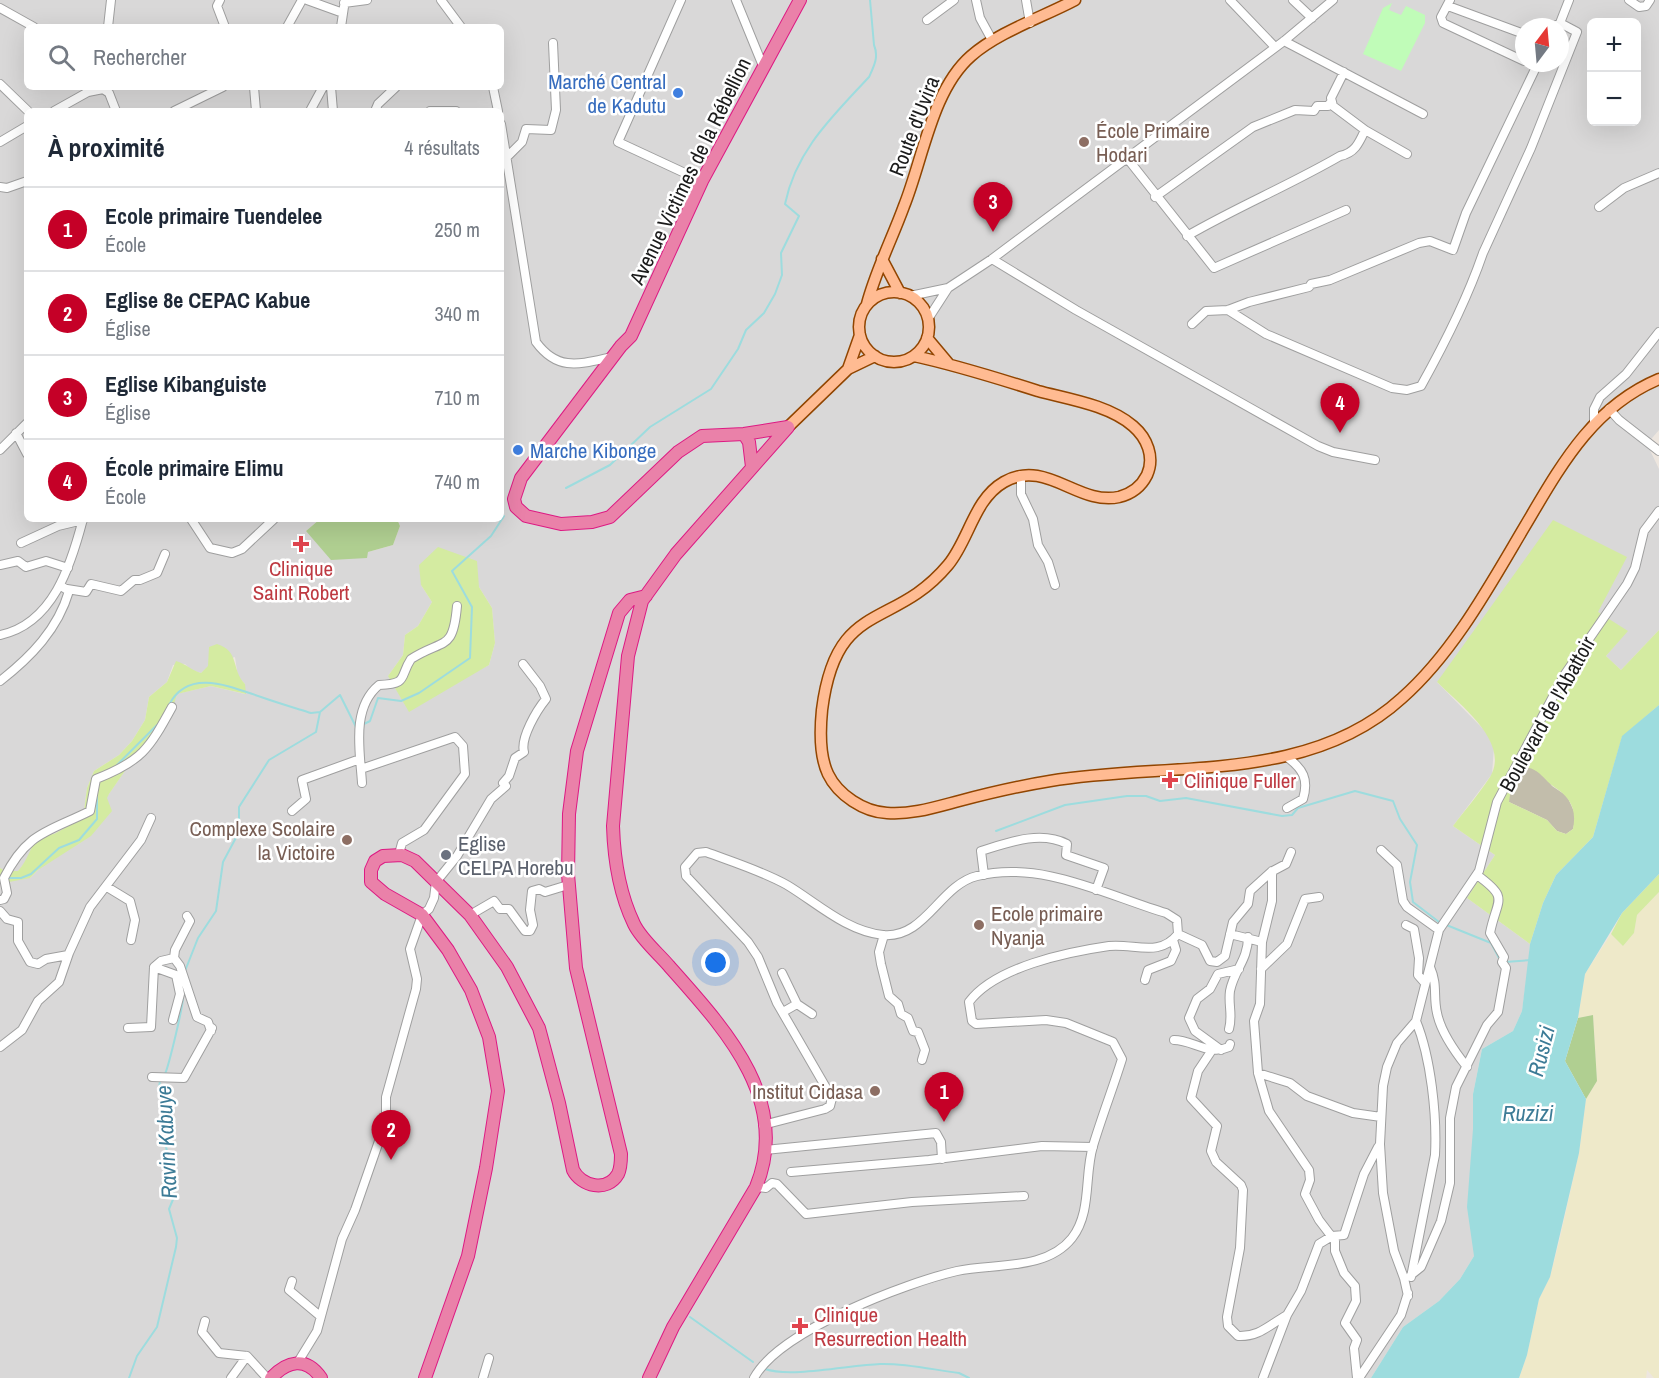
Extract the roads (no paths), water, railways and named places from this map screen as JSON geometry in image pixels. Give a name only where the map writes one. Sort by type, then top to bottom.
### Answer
[{"type":"highway","name":"Avenue Victimes de la Rébellion","points":[[788,427],[744,434],[718,433],[702,436],[692,441],[610,517],[592,522],[561,525],[526,516],[516,507],[514,499],[518,484],[631,336],[702,181],[762,66],[800,0]]},
{"type":"highway","points":[[649,1378],[673,1327],[756,1187],[763,1168],[765,1150],[755,1079],[721,1026],[634,926],[614,852],[614,799],[628,656],[642,601],[676,554],[788,427]]},
{"type":"highway","points":[[744,434],[749,442],[752,467]]},
{"type":"highway","points":[[425,1378],[468,1256],[486,1168],[498,1091],[489,1037],[471,990],[448,950],[422,915],[376,889],[371,882],[371,870],[375,861],[383,856],[399,854],[415,861],[470,915],[507,967],[539,1028],[559,1103],[573,1170],[578,1180],[587,1185],[608,1183],[617,1176],[621,1154],[576,968],[568,885],[569,813],[580,738],[619,613],[630,600],[646,596]]},
{"type":"highway","points":[[269,1378],[280,1368],[298,1362],[309,1366],[321,1378]]},
{"type":"main road","name":"Route d'Uvira","points":[[867,304],[882,259],[912,186],[942,97],[962,65],[992,40],[1076,0]]},
{"type":"main road","points":[[882,259],[905,294],[918,302],[928,319],[927,338],[914,356]]},
{"type":"main road","points":[[848,369],[860,335],[860,319],[867,304],[882,294],[905,294]]},
{"type":"main road","points":[[860,335],[867,350],[891,362],[914,356],[948,363],[1107,411],[1135,427],[1150,454],[1149,469],[1137,489],[1119,497],[1100,497],[1042,475],[1021,475],[1007,480],[987,496],[960,548],[934,579],[908,599],[873,616],[856,628],[837,651],[824,696],[821,741],[829,776],[842,793],[877,812],[901,813],[1048,781],[1287,757],[1340,741],[1403,698],[1429,670],[1479,601],[1564,459],[1594,423],[1610,409],[1659,379]]},
{"type":"main road","points":[[927,338],[948,363]]},
{"type":"main road","points":[[788,427],[848,369],[875,356]]},
{"type":"street","points":[[108,24],[111,0]]},
{"type":"street","points":[[220,0],[217,6],[224,24]]},
{"type":"street","points":[[289,24],[302,0]]},
{"type":"street","points":[[307,0],[343,13]]},
{"type":"street","points":[[341,24],[344,1],[367,0]]},
{"type":"street","points":[[441,0],[458,24]]},
{"type":"street","points":[[681,0],[618,142],[702,181]]},
{"type":"street","points":[[736,0],[762,66]]},
{"type":"street","points":[[927,20],[954,0]]},
{"type":"street","points":[[976,0],[980,18],[992,40]]},
{"type":"street","points":[[1026,0],[1030,23]]},
{"type":"street","points":[[1230,0],[1275,47]]},
{"type":"street","points":[[1293,0],[1312,18]]},
{"type":"street","points":[[928,319],[948,288],[992,259],[1284,41],[1333,0]]},
{"type":"street","points":[[1560,18],[1569,0]]},
{"type":"street","points":[[1629,0],[1639,7],[1646,6],[1650,0]]},
{"type":"street","points":[[1515,30],[1449,3],[1441,17],[1443,23],[1515,57]]},
{"type":"street","points":[[0,8],[29,24]]},
{"type":"street","points":[[1569,29],[1577,32],[1569,55]]},
{"type":"street","points":[[1284,41],[1423,114]]},
{"type":"street","points":[[507,157],[522,142],[524,131],[551,130],[556,110],[553,43]]},
{"type":"street","points":[[1155,197],[1252,127],[1295,110],[1314,111],[1317,106],[1328,106],[1344,72]]},
{"type":"street","points":[[1192,324],[1206,311],[1228,310],[1330,280],[1419,243],[1430,242],[1453,250],[1466,213],[1531,72]]},
{"type":"street","points":[[1228,310],[1266,334],[1392,388],[1407,390],[1421,386],[1445,344],[1472,285],[1483,253],[1563,72]]},
{"type":"street","points":[[0,84],[25,108]]},
{"type":"street","points":[[59,108],[96,90]]},
{"type":"street","points":[[105,90],[115,108]]},
{"type":"street","points":[[180,108],[217,90]]},
{"type":"street","points":[[254,90],[256,108]]},
{"type":"street","points":[[312,108],[322,90]]},
{"type":"street","points":[[330,90],[333,108]]},
{"type":"street","points":[[376,108],[393,90]]},
{"type":"street","points":[[494,90],[497,108]]},
{"type":"street","points":[[1331,102],[1365,130],[1407,154]]},
{"type":"street","points":[[0,142],[24,128]]},
{"type":"street","points":[[1187,236],[1239,207],[1270,194],[1340,156],[1349,154],[1356,148],[1365,130]]},
{"type":"street","points":[[504,140],[536,342],[545,355],[575,365],[613,357]]},
{"type":"street","points":[[1126,158],[1212,266],[1217,267],[1346,210]]},
{"type":"street","points":[[1599,207],[1624,188],[1659,173]]},
{"type":"street","points":[[0,187],[7,188],[24,182]]},
{"type":"street","points":[[992,259],[1076,310],[1318,446],[1333,452],[1374,460]]},
{"type":"street","points":[[905,294],[948,288]]},
{"type":"street","points":[[1594,423],[1594,409],[1600,397],[1626,374],[1659,332]]},
{"type":"street","points":[[1610,409],[1619,420],[1659,451]]},
{"type":"street","points":[[0,450],[4,437],[16,433],[24,426]]},
{"type":"street","points":[[16,433],[24,448]]},
{"type":"street","points":[[1021,475],[1021,494],[1033,519],[1038,545],[1048,562],[1055,585]]},
{"type":"street","name":"Boulevard de l'Abattoir","points":[[1442,926],[1477,875],[1497,802],[1565,674],[1635,568],[1644,531],[1659,511]]},
{"type":"street","points":[[0,635],[20,629],[64,587],[82,522]]},
{"type":"street","points":[[192,522],[210,549],[232,554],[242,549],[271,522]]},
{"type":"street","points":[[21,543],[58,523]]},
{"type":"street","points":[[64,587],[86,592],[91,584],[122,591],[134,580],[157,573],[165,554]]},
{"type":"street","points":[[0,565],[18,561],[26,567],[46,561],[68,567]]},
{"type":"street","points":[[0,681],[30,654],[55,626],[69,591],[64,587]]},
{"type":"street","points":[[362,783],[360,718],[375,688],[379,685],[393,685],[405,676],[411,659],[450,639],[454,632],[457,606]]},
{"type":"street","points":[[298,1362],[317,1331],[342,1239],[355,1210],[386,1122],[386,1098],[416,989],[417,979],[410,949],[422,915],[429,909],[434,898],[436,882],[457,856],[491,799],[506,786],[503,783],[509,776],[515,758],[524,752],[524,740],[532,719],[546,699],[540,686],[523,664]]},
{"type":"street","points":[[0,900],[4,899],[7,893],[4,878],[17,854],[45,830],[90,811],[96,779],[121,770],[141,756],[152,743],[172,707]]},
{"type":"street","points":[[361,769],[416,752],[447,738],[456,737],[464,746],[465,774],[424,830],[402,843],[399,854]]},
{"type":"street","points":[[1287,757],[1302,771],[1306,784],[1303,800],[1287,808]]},
{"type":"street","points":[[292,811],[306,799],[302,780],[360,759]]},
{"type":"street","points":[[0,1047],[22,1030],[38,1001],[59,982],[68,955],[90,907],[141,840],[151,819]]},
{"type":"street","points":[[984,875],[981,851],[1031,839],[1057,840],[1067,844],[1066,855],[1104,868],[1096,890]]},
{"type":"street","points":[[1381,850],[1397,865],[1403,901],[1407,907],[1442,926],[1416,1021],[1397,1043],[1383,1086],[1380,1144],[1383,1193],[1391,1238],[1408,1296]]},
{"type":"street","points":[[763,1125],[825,1109],[833,1102],[829,1091],[783,1012],[748,942],[686,876],[686,867],[697,853],[706,852],[768,875],[832,916],[884,935],[904,931],[922,920],[958,884],[984,875],[1017,871],[1044,873],[1166,913],[1177,920],[1176,950],[1171,961],[1148,970],[1145,980]]},
{"type":"street","points":[[1175,937],[1202,945],[1207,957],[1217,962],[1225,956],[1233,922],[1248,904],[1250,891],[1272,871],[1286,864],[1291,852]]},
{"type":"street","points":[[1272,871],[1272,902],[1262,942],[1260,1004],[1254,1021],[1258,1073],[1269,1111],[1309,1170],[1310,1180],[1305,1194],[1319,1220],[1332,1236],[1344,1273],[1355,1286],[1356,1301],[1345,1323],[1357,1340],[1354,1348],[1358,1378]]},
{"type":"street","points":[[1411,1275],[1421,1267],[1441,1221],[1450,1183],[1452,1101],[1456,1087],[1487,1025],[1498,1012],[1506,968],[1502,962],[1504,957],[1490,933],[1500,898],[1496,889],[1477,875]]},
{"type":"street","points":[[470,915],[495,901],[500,909],[508,909],[525,931],[530,931],[533,925],[530,910],[532,891],[539,889],[545,892],[568,885]]},
{"type":"street","points":[[107,887],[130,901],[135,920],[131,940]]},
{"type":"street","points":[[1261,969],[1287,944],[1305,898],[1319,897]]},
{"type":"street","points":[[0,911],[6,919],[18,922],[18,941],[30,962],[38,964],[46,959],[68,955]]},
{"type":"street","points":[[152,1077],[184,1078],[212,1027],[208,1022],[197,1017],[180,966],[174,958],[175,950],[190,921],[187,916]]},
{"type":"street","points":[[1406,925],[1414,929],[1419,958],[1418,975],[1425,983]]},
{"type":"street","points":[[1230,934],[1262,942]]},
{"type":"street","points":[[884,935],[879,952],[889,996],[898,1004],[901,1014],[908,1018],[913,1031],[918,1032],[925,1050],[922,1060]]},
{"type":"street","points":[[754,1378],[760,1366],[782,1348],[877,1296],[957,1271],[1047,1258],[1057,1253],[1073,1237],[1080,1224],[1093,1147],[1122,1059],[1113,1042],[1066,1023],[1046,1020],[976,1024],[972,1021],[969,1002],[976,993],[991,982],[1023,967],[1111,946],[1154,949],[1165,946],[1175,937]]},
{"type":"street","points":[[1229,1029],[1233,1017],[1229,1002],[1231,988],[1248,952],[1248,937]]},
{"type":"street","points":[[128,1028],[151,1027],[154,967],[161,961],[174,958]]},
{"type":"street","points":[[154,967],[176,975],[180,994],[173,1020]]},
{"type":"street","points":[[1430,967],[1437,982],[1437,1013],[1455,1053],[1467,1067]]},
{"type":"street","points":[[1216,1050],[1195,1031],[1189,1018],[1197,999],[1210,989],[1218,974],[1239,969]]},
{"type":"street","points":[[782,973],[797,1004],[812,1014]]},
{"type":"street","points":[[783,1012],[797,1004]]},
{"type":"street","points":[[1358,1378],[1401,1316],[1408,1296],[1436,1155],[1424,1041],[1416,1021]]},
{"type":"street","points":[[1174,1040],[1187,1040],[1216,1050]]},
{"type":"street","points":[[1230,1044],[1216,1050],[1198,1071],[1191,1098],[1218,1126],[1210,1150],[1216,1162],[1244,1190],[1240,1248],[1231,1285],[1228,1326],[1238,1336],[1248,1336],[1262,1333],[1268,1325],[1287,1315]]},
{"type":"street","points":[[1258,1073],[1290,1083],[1307,1096],[1345,1110],[1381,1117]]},
{"type":"street","points":[[765,1150],[936,1133],[941,1142],[942,1159]]},
{"type":"street","points":[[1263,1378],[1287,1315],[1301,1291],[1319,1244],[1332,1236],[1344,1235],[1357,1203],[1364,1174],[1380,1144]]},
{"type":"street","points":[[791,1172],[942,1159],[1042,1146],[1093,1147]]},
{"type":"street","points":[[756,1187],[777,1184],[806,1214],[912,1202],[1024,1196]]},
{"type":"street","points":[[292,1281],[289,1290],[320,1316]]},
{"type":"street","points":[[205,1321],[202,1332],[210,1339],[219,1353],[247,1356],[269,1378]]},
{"type":"street","points":[[231,1378],[247,1356]]},
{"type":"street","points":[[483,1378],[489,1358]]},
{"type":"water","name":"Ruzizi","points":[[1659,705],[1659,874],[1622,913],[1585,974],[1578,1018],[1565,1061],[1586,1099],[1579,1153],[1550,1277],[1539,1299],[1527,1355],[1519,1378],[1371,1378],[1403,1327],[1439,1301],[1460,1279],[1474,1256],[1467,1207],[1473,1129],[1473,1094],[1482,1049],[1513,1031],[1522,1011],[1530,944],[1543,903],[1556,875],[1593,837],[1622,736]]},
{"type":"waterway","points":[[566,488],[610,465],[650,427],[711,389],[738,349],[746,330],[764,313],[775,294],[782,275],[781,253],[799,216],[785,204],[790,185],[807,150],[830,120],[869,77],[874,65],[876,54],[870,0]]},
{"type":"waterway","name":"Ravin Kabuye","points":[[364,724],[370,721],[378,698],[401,701],[419,693],[470,658],[472,607],[452,571],[491,536],[500,522]]},
{"type":"waterway","points":[[169,705],[177,693],[187,686],[211,683],[224,685],[311,713],[320,712]]},
{"type":"waterway","name":"Ravin Kabuye","points":[[185,971],[198,938],[216,911],[223,862],[239,832],[239,807],[269,760],[316,732],[320,712],[340,695],[356,727]]},
{"type":"waterway","points":[[117,765],[157,725]]},
{"type":"waterway","points":[[996,831],[1065,805],[1127,796],[1146,796],[1160,801],[1186,798],[1282,816],[1292,815],[1298,808],[1355,791],[1393,801],[1400,819],[1417,845],[1410,882],[1413,902],[1439,922],[1491,943],[1500,960]]},
{"type":"waterway","points":[[8,878],[21,878],[31,874],[59,848],[79,840],[97,819],[97,796]]},
{"type":"waterway","points":[[1505,962],[1532,960]]},
{"type":"waterway","name":"Ravin Kabuye","points":[[165,1074],[183,996]]},
{"type":"waterway","name":"Ravin Kabuye","points":[[129,1378],[137,1356],[157,1327],[177,1238],[169,1209],[174,1197],[166,1146],[168,1103],[159,1088],[160,1081]]},
{"type":"waterway","points":[[690,1317],[753,1362]]},
{"type":"waterway","points":[[765,1369],[805,1372],[890,1364],[959,1373],[969,1378]]},
{"type":"place","name":"Marché Central de Kadutu","points":[[678,93]]},
{"type":"place","name":"École Primaire Hodari","points":[[1084,142]]},
{"type":"place","name":"Eglise Kibanguiste","points":[[993,232]]},
{"type":"place","name":"École primaire Elimu","points":[[1340,433]]},
{"type":"place","name":"Marche Kibonge","points":[[518,450]]},
{"type":"place","name":"Clinique Saint Robert","points":[[301,544]]},
{"type":"place","name":"Clinique Fuller","points":[[1170,780]]},
{"type":"place","name":"Complexe Scolaire la Victoire","points":[[347,840]]},
{"type":"place","name":"Eglise CELPA Horebu","points":[[446,855]]},
{"type":"place","name":"Ecole primaire Nyanja","points":[[979,925]]},
{"type":"place","name":"Institut Cidasa","points":[[875,1091]]},
{"type":"place","name":"Ecole primaire Tuendelee","points":[[944,1122]]},
{"type":"place","name":"Eglise 8e CEPAC Kabue","points":[[391,1160]]},
{"type":"place","name":"Clinique Resurrection Health","points":[[800,1326]]},
{"type":"water label","name":"Rusizi","points":[[1541,1051]]}]
